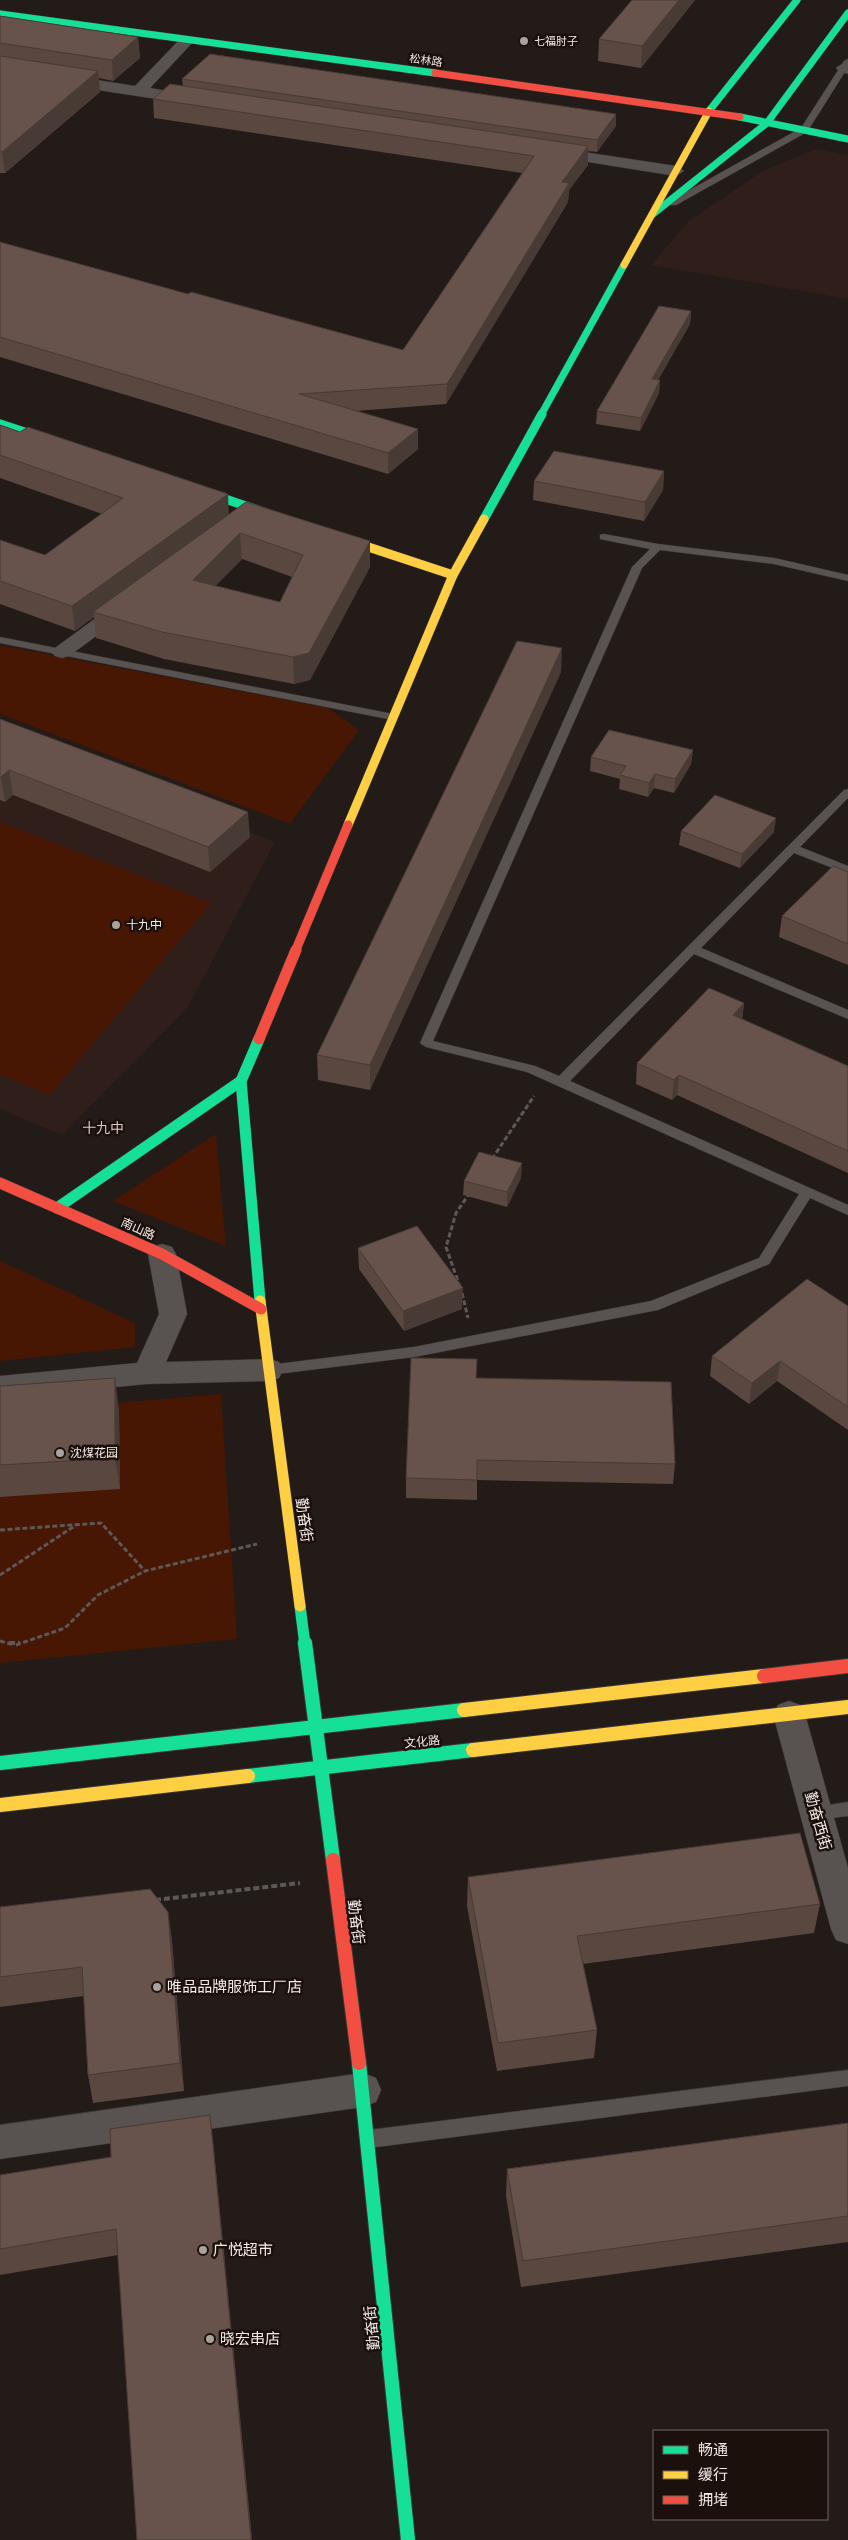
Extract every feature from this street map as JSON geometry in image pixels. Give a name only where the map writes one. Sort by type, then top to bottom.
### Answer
[{"type":"street","points":[[57,1208],[241,1081],[452,575],[710,111],[797,0]]},
{"type":"street","points":[[653,214],[766,123],[848,13]]},
{"type":"street","name":"松林路","points":[[0,14],[710,111],[848,139]]},
{"type":"street","points":[[139,91],[187,40]]},
{"type":"street","points":[[0,70],[207,101]]},
{"type":"street","points":[[530,149],[676,171]]},
{"type":"street","points":[[0,424],[65,445]]},
{"type":"street","points":[[184,485],[249,515],[294,522]]},
{"type":"street","points":[[322,531],[452,575]]},
{"type":"street","points":[[62,652],[140,595]]},
{"type":"street","name":"勤奋街","points":[[241,1081],[261,1309],[363,2090],[408,2540]]},
{"type":"street","name":"南山路","points":[[0,1183],[162,1254],[261,1309]]},
{"type":"street","points":[[147,1373],[173,1314],[162,1254]]},
{"type":"street","points":[[0,1387],[147,1373],[269,1370]]},
{"type":"street","points":[[0,1763],[848,1666]]},
{"type":"street","name":"文化路","points":[[0,1805],[848,1706]]},
{"type":"street","name":"勤奋西街","points":[[788,1714],[848,1929]]},
{"type":"street","points":[[0,2142],[363,2090]]},
{"type":"lane","points":[[653,214],[804,130],[847,66]]},
{"type":"lane","points":[[604,537],[658,547],[774,561],[848,578]]},
{"type":"lane","points":[[658,547],[636,567],[426,1043],[531,1069],[848,1210]]},
{"type":"lane","points":[[0,640],[393,717]]},
{"type":"lane","points":[[561,1082],[848,792]]},
{"type":"lane","points":[[792,848],[848,870]]},
{"type":"lane","points":[[692,949],[848,1015]]},
{"type":"lane","points":[[269,1370],[414,1352],[653,1306],[764,1261],[807,1192]]},
{"type":"lane","points":[[816,1813],[848,1809]]},
{"type":"lane","points":[[368,2140],[848,2078]]},
{"type":"path","points":[[491,1160],[547,1076]]},
{"type":"path","points":[[471,1190],[456,1213],[446,1247],[459,1284],[474,1341]]},
{"type":"path","points":[[0,1530],[101,1522],[145,1571]]},
{"type":"path","points":[[0,1576],[77,1524]]},
{"type":"path","points":[[0,1641],[15,1645],[65,1628],[98,1595],[145,1571],[255,1545]]},
{"type":"path","points":[[148,1900],[336,1879]]},
{"type":"shaded area","points":[[816,149],[848,155],[848,299],[651,265],[689,221],[764,170]]},
{"type":"shaded area","points":[[0,645],[328,708],[359,730],[290,824],[0,714]]},
{"type":"shaded area","name":"十九中","points":[[0,735],[275,842],[188,1007],[62,1135],[0,1109]]},
{"type":"shaded area","points":[[0,822],[211,903],[50,1095],[0,1074]]},
{"type":"shaded area","points":[[216,1134],[226,1246],[113,1201]]},
{"type":"shaded area","points":[[0,1261],[135,1323],[135,1347],[0,1361]]},
{"type":"shaded area","points":[[221,1394],[237,1639],[0,1663],[0,1413]]},
{"type":"building","points":[[632,0],[679,0],[642,46],[599,39]]},
{"type":"building","points":[[0,16],[138,37],[112,60],[0,43]]},
{"type":"building","points":[[210,54],[616,114],[597,140],[182,79]]},
{"type":"building","points":[[0,56],[98,71],[2,152],[0,151]]},
{"type":"building","points":[[170,84],[588,146],[562,182],[569,183],[447,384],[299,394],[418,429],[388,453],[0,337],[0,242],[188,294],[191,292],[403,350],[534,156],[153,99]]},
{"type":"building","points":[[659,306],[691,311],[652,379],[660,380],[641,418],[597,411]]},
{"type":"building","points":[[0,425],[20,432],[28,427],[228,494],[72,606],[0,581],[0,540],[45,555],[123,498],[0,455]]},
{"type":"building","points":[[554,451],[664,471],[645,502],[534,481]]},
{"type":"building","points":[[246,502],[370,541],[309,653],[293,657],[162,632],[93,612]],"holes":[[[240,533],[303,555],[280,602],[193,580]]]},
{"type":"building","points":[[517,641],[562,648],[370,1065],[317,1055]]},
{"type":"building","points":[[0,719],[248,812],[208,847],[9,770],[1,777]]},
{"type":"building","points":[[609,730],[693,750],[675,779],[655,774],[649,783],[620,775],[626,766],[591,757]]},
{"type":"building","points":[[715,795],[776,818],[742,854],[681,831]]},
{"type":"building","points":[[833,866],[848,872],[848,944],[782,916]]},
{"type":"building","points":[[709,988],[744,1003],[733,1015],[848,1066],[848,1151],[679,1075],[674,1080],[637,1063]]},
{"type":"building","points":[[479,1152],[522,1163],[507,1192],[464,1181]]},
{"type":"building","points":[[417,1226],[463,1288],[403,1311],[358,1248]]},
{"type":"building","points":[[807,1279],[848,1306],[848,1407],[780,1361],[752,1383],[712,1356]]},
{"type":"building","points":[[411,1358],[477,1359],[476,1378],[671,1382],[675,1464],[477,1460],[477,1480],[406,1478]]},
{"type":"building","points":[[115,1378],[115,1458],[0,1465],[0,1386]]},
{"type":"building","points":[[800,1833],[820,1904],[577,1936],[597,2030],[498,2043],[468,1877]]},
{"type":"building","points":[[150,1889],[168,1912],[180,2063],[88,2075],[82,1967],[0,1977],[0,1907]]},
{"type":"building","points":[[210,2115],[251,2540],[137,2540],[116,2229],[0,2249],[0,2175],[111,2157],[110,2129]]},
{"type":"building","points":[[848,2123],[848,2216],[523,2261],[507,2169]]},
{"type":"traffic: fast","points":[[709,111],[797,0]]},
{"type":"traffic: fast","points":[[653,214],[767,123],[848,13]]},
{"type":"traffic: fast","points":[[0,14],[435,73]]},
{"type":"traffic: fast","points":[[740,117],[848,139]]},
{"type":"traffic: fast","points":[[484,519],[624,265]]},
{"type":"traffic: fast","points":[[0,424],[58,443]]},
{"type":"traffic: fast","points":[[193,488],[278,517]]},
{"type":"traffic: fast","points":[[259,1039],[241,1081],[260,1301]]},
{"type":"traffic: fast","points":[[57,1208],[241,1081]]},
{"type":"traffic: fast","points":[[300,1606],[333,1860]]},
{"type":"traffic: fast","points":[[0,1763],[464,1710]]},
{"type":"traffic: fast","points":[[248,1776],[473,1750]]},
{"type":"traffic: fast","points":[[359,2063],[408,2540]]},
{"type":"traffic: slow","points":[[624,265],[709,111]]},
{"type":"traffic: slow","points":[[348,825],[453,575],[484,519]]},
{"type":"traffic: slow","points":[[335,536],[453,575]]},
{"type":"traffic: slow","points":[[260,1301],[300,1606]]},
{"type":"traffic: slow","points":[[464,1710],[764,1676]]},
{"type":"traffic: slow","points":[[473,1750],[848,1707]]},
{"type":"traffic: slow","points":[[0,1805],[248,1776]]},
{"type":"traffic: jam","points":[[435,73],[740,117]]},
{"type":"traffic: jam","points":[[259,1039],[348,825]]},
{"type":"traffic: jam","points":[[0,1183],[162,1254],[261,1309]]},
{"type":"traffic: jam","points":[[764,1676],[848,1666]]},
{"type":"traffic: jam","points":[[333,1860],[359,2063]]},
{"type":"place","name":"七福肘子","points":[[524,41]]},
{"type":"place","name":"十九中","points":[[116,925]]},
{"type":"place","name":"沈煤花园","points":[[60,1453]]},
{"type":"place","name":"唯品品牌服饰工厂店","points":[[157,1987]]},
{"type":"place","name":"广悦超市","points":[[203,2250]]},
{"type":"place","name":"晓宏串店","points":[[210,2339]]},
{"type":"district","name":"十九中","points":[[103,1128]]}]
